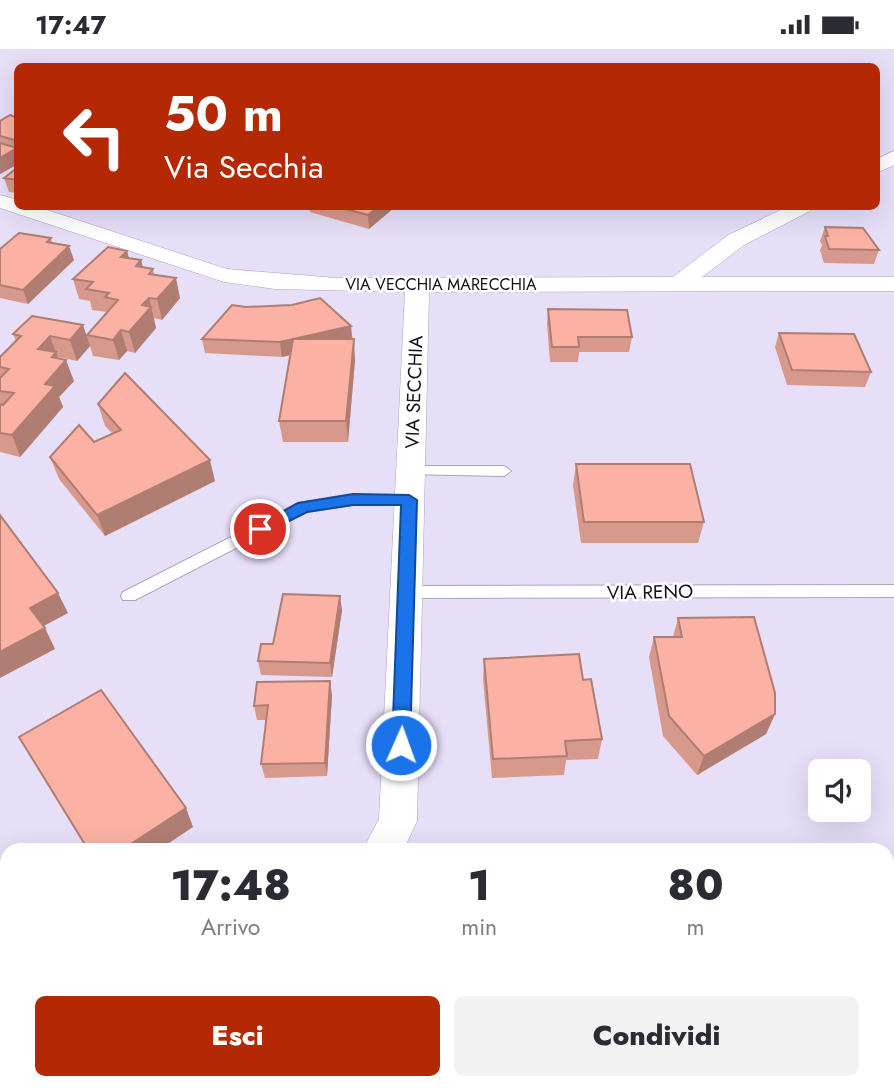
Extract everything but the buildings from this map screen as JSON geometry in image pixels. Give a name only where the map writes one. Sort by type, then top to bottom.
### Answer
[{"type":"street","name":"VIA VECCHIA MARECCHIA","points":[[27,210],[224,275],[275,282],[417,285],[894,283]]},
{"type":"street","points":[[680,283],[736,240],[797,210]]},
{"type":"street","name":"VIA SECCHIA","points":[[386,843],[398,821],[417,285]]},
{"type":"lane","points":[[129,596],[303,507],[353,500],[410,485],[504,471]]},
{"type":"lane","name":"VIA RENO","points":[[406,592],[894,590]]},
{"type":"route","points":[[260,529],[303,507],[353,500],[409,500],[401,745]]}]
